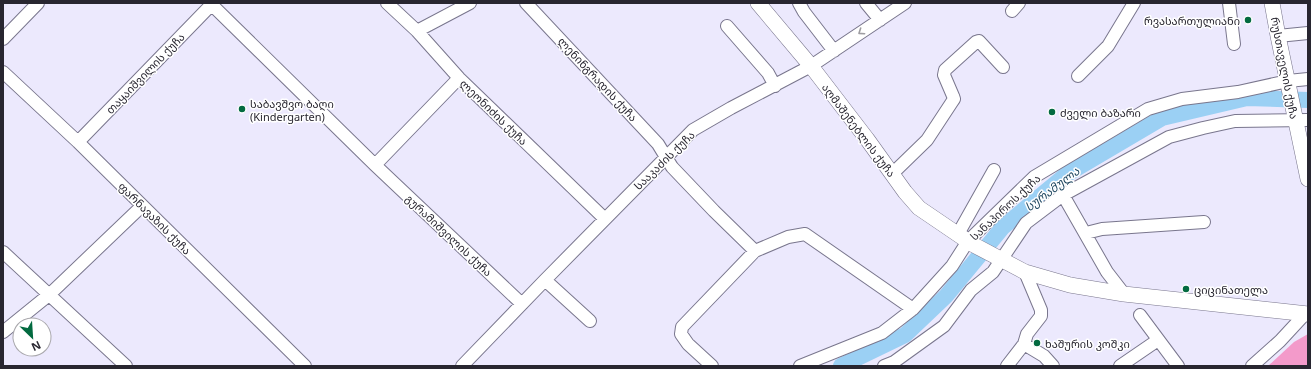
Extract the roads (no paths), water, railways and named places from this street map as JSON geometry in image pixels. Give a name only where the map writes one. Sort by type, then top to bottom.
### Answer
[{"type":"main road","name":"აღმაშენებლის ქუჩა","points":[[758,3],[811,66],[867,139],[905,192],[919,208],[966,240],[1000,258]]},
{"type":"main road","name":"რუსთაველის ქუჩა","points":[[1272,3],[1288,82],[1300,119],[1308,179]]},
{"type":"main road","points":[[1000,258],[1025,272],[1070,285],[1124,294],[1307,310]]},
{"type":"street","points":[[3,39],[38,3]]},
{"type":"street","name":"თაყაიშვილის ქუჩა","points":[[78,142],[212,3]]},
{"type":"street","name":"გურამიშვილის ქუჩა","points":[[212,3],[375,165],[522,304]]},
{"type":"street","name":"ლეონიძის ქუჩა","points":[[387,3],[417,32],[459,78],[605,219]]},
{"type":"street","points":[[417,32],[470,3]]},
{"type":"street","name":"ლენინგრადის ქუჩა","points":[[526,3],[647,131],[658,144],[672,167],[755,251]]},
{"type":"street","points":[[799,3],[804,12],[834,51]]},
{"type":"street","points":[[866,3],[880,20]]},
{"type":"street","name":"სააკაძის ქუჩა","points":[[462,366],[693,130],[731,108],[811,66],[905,3]]},
{"type":"street","points":[[1078,76],[1108,46],[1134,3]]},
{"type":"street","points":[[1229,3],[1234,44]]},
{"type":"street","points":[[727,26],[768,73],[775,86]]},
{"type":"street","points":[[1278,36],[1308,33]]},
{"type":"street","points":[[892,174],[927,140],[954,99],[944,75],[945,70],[976,42],[980,41],[1003,67]]},
{"type":"street","name":"ფარნავაზის ქუჩა","points":[[3,72],[78,142],[305,366]]},
{"type":"street","points":[[375,165],[459,78]]},
{"type":"street","name":"სანაპიროს ქუჩა","points":[[800,366],[882,333],[913,309],[952,266],[966,240],[1007,205],[1034,176],[1148,109],[1182,99],[1238,92],[1308,79]]},
{"type":"street","points":[[884,366],[894,362],[944,326],[971,290],[993,272],[1000,258],[1026,223],[1063,195],[1169,137],[1235,121],[1300,119]]},
{"type":"street","points":[[966,240],[994,170]]},
{"type":"street","points":[[1063,195],[1107,272],[1124,294]]},
{"type":"street","points":[[3,332],[50,294],[142,206]]},
{"type":"street","points":[[1086,233],[1102,230],[1204,222]]},
{"type":"street","points":[[712,366],[688,344],[681,334],[682,327],[755,251],[788,237],[805,234],[913,309]]},
{"type":"street","points":[[3,252],[126,366]]},
{"type":"street","points":[[1007,366],[1024,344],[1027,334],[1042,313],[1025,272]]},
{"type":"street","points":[[545,280],[590,321]]},
{"type":"street","points":[[1252,366],[1280,341],[1307,310]]},
{"type":"street","points":[[1140,315],[1178,366]]},
{"type":"street","points":[[1120,366],[1158,340]]},
{"type":"street","points":[[1024,344],[1044,356],[1053,366]]},
{"type":"waterway","name":"სურამულა","points":[[841,366],[905,335],[946,296],[1003,227],[1067,174],[1162,118],[1247,98],[1308,100]]},
{"type":"place","name":"რვასართულიანი","points":[[1248,20]]},
{"type":"place","name":"საბავშვო ბაღი (Kindergarten)","points":[[242,109]]},
{"type":"place","name":"ძველი ბაზარი","points":[[1052,112]]},
{"type":"place","name":"ციცინათელა","points":[[1186,289]]},
{"type":"place","name":"ხაშურის კოშკი","points":[[1037,343]]}]
